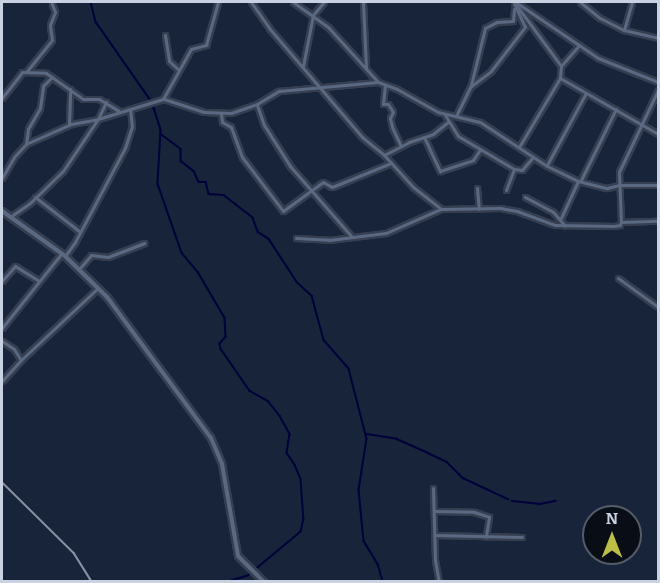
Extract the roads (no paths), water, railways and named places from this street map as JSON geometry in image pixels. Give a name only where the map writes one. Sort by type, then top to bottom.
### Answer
[{"type":"street","points":[[164,99],[178,69],[191,49],[206,45],[218,2]]},
{"type":"street","points":[[251,2],[269,28],[362,137],[384,155],[413,187],[441,209]]},
{"type":"street","points":[[293,2],[338,36],[378,82],[397,89],[445,115],[480,122],[547,166],[580,181],[608,188],[620,194]]},
{"type":"street","points":[[303,66],[313,15],[324,2]]},
{"type":"street","points":[[363,2],[366,69]]},
{"type":"street","points":[[456,116],[470,87],[485,28],[497,21],[513,21],[514,2]]},
{"type":"street","points":[[514,2],[598,58],[658,82]]},
{"type":"street","points":[[514,2],[561,66]]},
{"type":"street","points":[[580,2],[600,18],[624,30],[658,38]]},
{"type":"street","points":[[624,30],[632,2]]},
{"type":"street","points":[[2,98],[19,75],[27,71],[52,40],[50,25],[55,12],[52,4]]},
{"type":"street","points":[[470,87],[491,71],[525,27],[522,18],[514,9]]},
{"type":"street","points":[[165,35],[167,56],[173,66],[178,69]]},
{"type":"street","points":[[519,147],[560,78],[561,66],[579,45]]},
{"type":"street","points":[[27,71],[46,73],[83,99],[91,98],[106,102],[119,111]]},
{"type":"street","points":[[26,144],[30,125],[40,108],[43,86],[52,77]]},
{"type":"street","points":[[560,78],[658,134]]},
{"type":"street","points":[[2,178],[14,157],[26,144],[69,125],[98,119],[164,99],[204,112],[231,113],[257,104],[279,91],[378,82]]},
{"type":"street","points":[[385,85],[383,104],[388,104],[393,112],[390,118],[392,127],[401,146]]},
{"type":"street","points":[[69,125],[70,89]]},
{"type":"street","points":[[621,222],[619,185],[622,164],[658,90]]},
{"type":"street","points":[[547,166],[586,93]]},
{"type":"street","points":[[10,217],[63,171],[98,119],[106,102]]},
{"type":"street","points":[[257,104],[269,134],[311,193],[354,238]]},
{"type":"street","points":[[2,328],[63,255],[79,232],[125,148],[132,127],[130,109]]},
{"type":"street","points":[[561,218],[616,109]]},
{"type":"street","points":[[221,113],[222,122],[231,127],[242,157],[283,212],[323,182],[332,187],[391,163]]},
{"type":"street","points":[[445,115],[447,122],[458,136],[479,151],[507,163],[514,169],[522,170],[533,157]]},
{"type":"street","points":[[384,155],[433,134],[447,122]]},
{"type":"street","points":[[424,137],[440,171],[473,160],[479,151]]},
{"type":"street","points":[[506,190],[514,169]]},
{"type":"street","points":[[608,188],[619,185],[658,185]]},
{"type":"street","points":[[477,188],[479,209]]},
{"type":"street","points":[[35,197],[79,232]]},
{"type":"street","points":[[525,197],[561,218],[565,226]]},
{"type":"street","points":[[296,238],[328,240],[393,231],[441,209],[517,211],[555,225],[565,226],[658,222]]},
{"type":"street","points":[[2,212],[63,255],[98,288],[122,316],[217,448],[222,464],[234,546],[238,556],[250,571],[264,582]]},
{"type":"street","points":[[79,269],[91,255],[105,257],[144,243]]},
{"type":"street","points":[[2,281],[15,266],[39,281]]},
{"type":"street","points":[[618,278],[658,307]]},
{"type":"street","points":[[2,381],[21,360],[98,288]]},
{"type":"street","points":[[2,341],[15,349],[21,360]]},
{"type":"street","points":[[433,488],[435,560],[439,582]]},
{"type":"street","points":[[435,512],[453,510],[484,514],[489,517],[486,537]]},
{"type":"street","points":[[435,535],[522,537]]},
{"type":"waterway","points":[[91,2],[96,22],[152,102],[161,130],[158,184],[182,253],[198,272],[225,318],[226,337],[220,344],[221,349],[250,391],[268,401],[280,416],[290,434],[287,453],[301,479],[304,518],[301,532],[248,576],[228,582]]},
{"type":"waterway","points":[[161,134],[181,149],[181,161],[194,171],[199,182],[206,182],[209,194],[224,195],[253,218],[258,232],[269,239],[297,282],[312,296],[324,340],[349,369],[367,439],[359,490],[364,541],[378,564],[383,582]]},
{"type":"waterway","points":[[367,434],[397,439],[428,453],[447,462],[463,478],[508,499]]},
{"type":"waterway","points":[[512,501],[540,504],[556,501]]},
{"type":"railway","points":[[2,482],[74,553],[92,582]]}]
